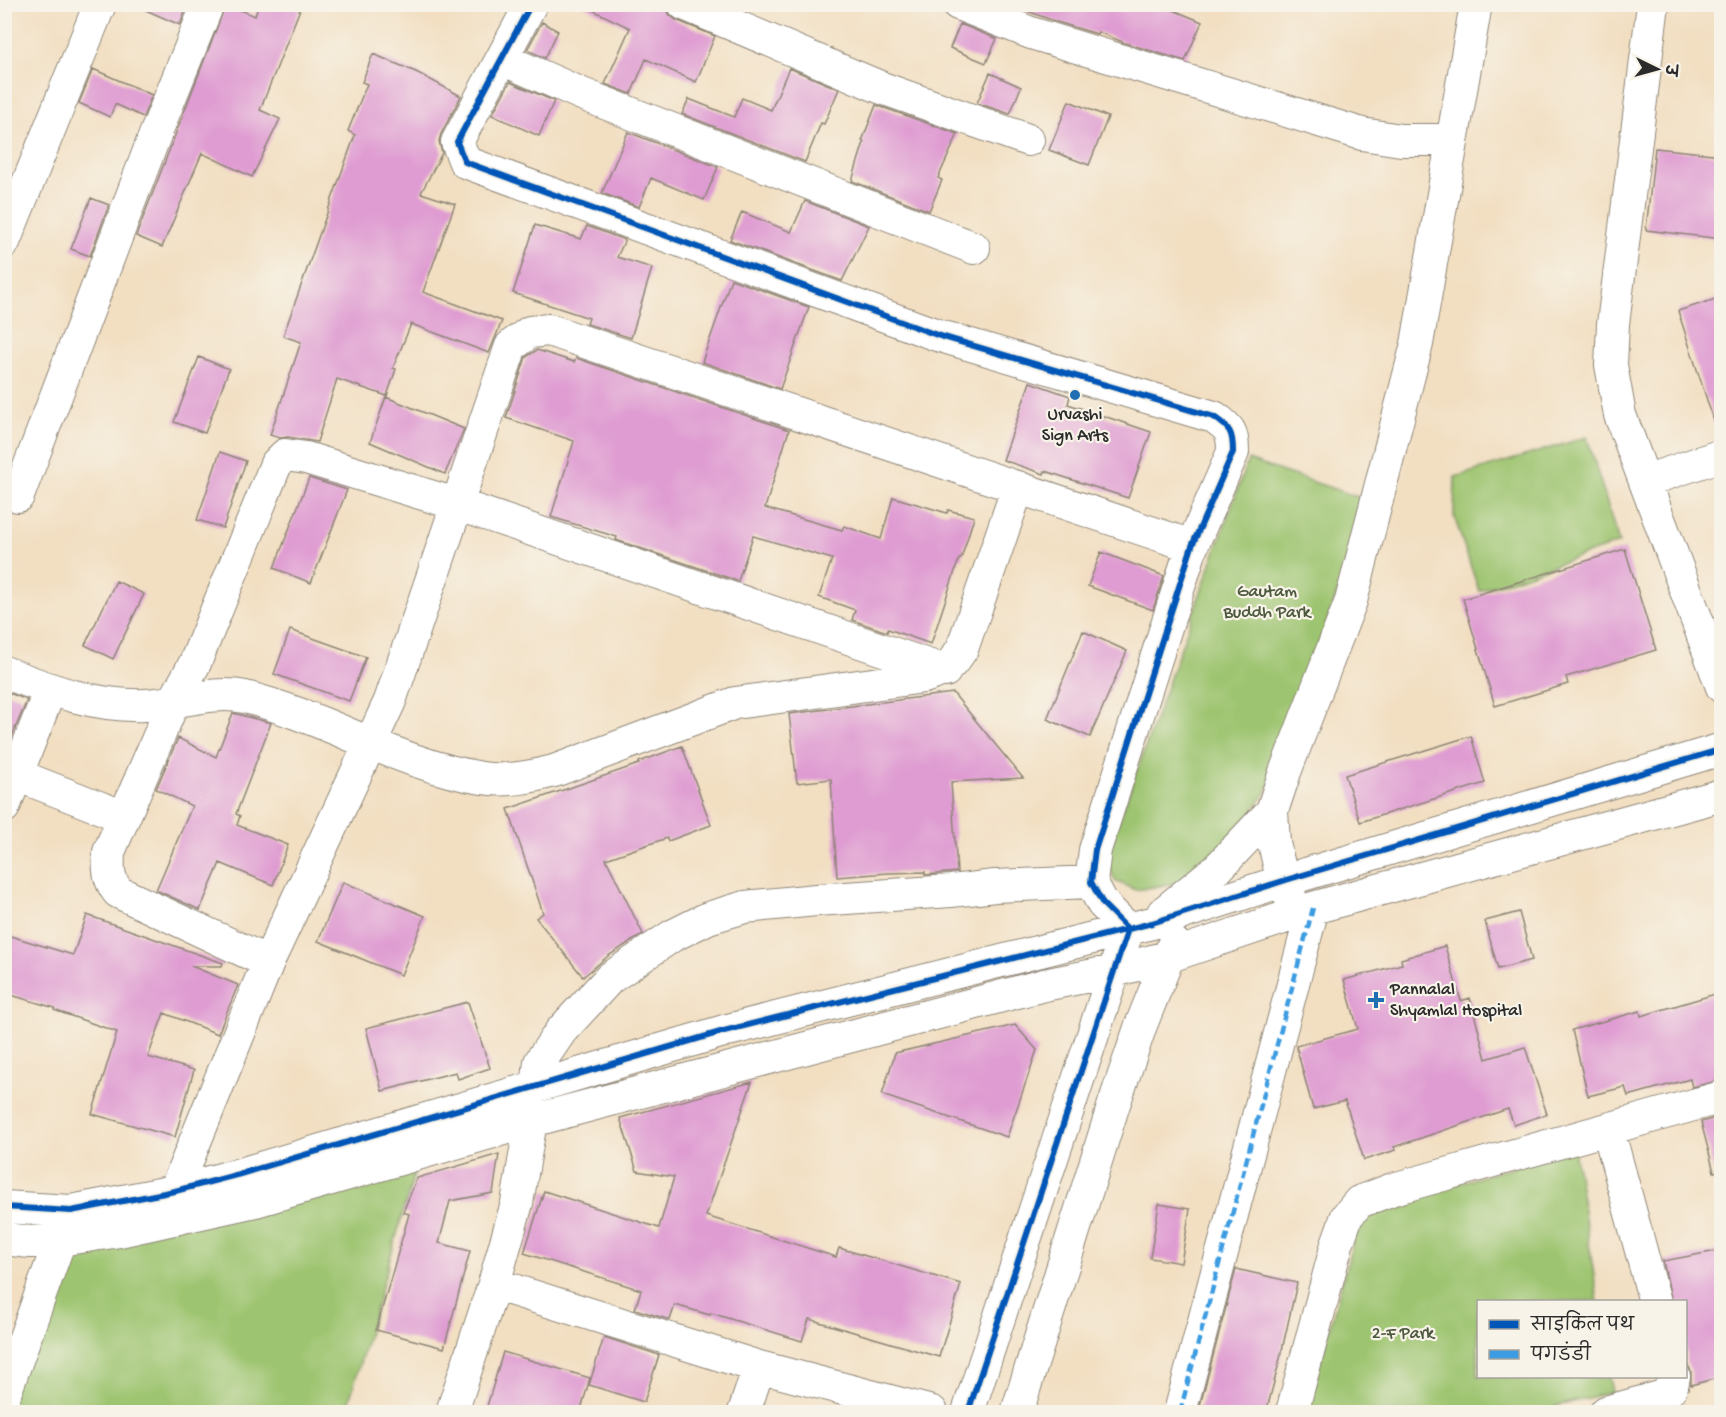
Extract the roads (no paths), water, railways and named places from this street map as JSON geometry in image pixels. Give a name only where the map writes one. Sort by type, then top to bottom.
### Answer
[{"type":"street","points":[[4,242],[100,4]]},
{"type":"street","points":[[18,496],[155,135],[208,4]]},
{"type":"street","points":[[531,4],[457,142],[465,162],[937,335],[1214,417],[1228,427],[1233,438],[1233,452],[1192,546],[1095,850],[1091,882],[1103,904],[1140,926]]},
{"type":"street","points":[[684,4],[882,88],[1028,140]]},
{"type":"street","points":[[958,4],[1030,33],[1362,134],[1401,140],[1452,140]]},
{"type":"street","points":[[1180,1413],[1304,911],[1279,865],[1274,843],[1272,811],[1351,601],[1417,344],[1476,4]]},
{"type":"street","points":[[1653,4],[1613,324],[1611,365],[1620,415],[1719,671]]},
{"type":"street","points":[[502,59],[582,94],[974,248]]},
{"type":"street","points":[[178,1205],[268,962],[390,701],[511,346],[530,332],[549,330],[1192,546]]},
{"type":"street","points":[[268,962],[118,892],[111,883],[108,870],[109,852],[174,701],[195,663],[276,464],[285,455],[306,459],[456,504],[945,671]]},
{"type":"street","points":[[1645,481],[1722,455]]},
{"type":"street","points":[[4,672],[50,690],[119,705],[148,705],[217,695],[242,697],[370,742],[414,761],[482,778],[532,777],[554,771],[735,703],[924,677],[945,671],[962,649],[1018,488]]},
{"type":"street","points":[[4,807],[11,772],[50,690]]},
{"type":"street","points":[[4,1239],[30,1242],[60,1240],[120,1231],[240,1174],[724,1031],[1140,926],[1722,749]]},
{"type":"street","points":[[11,772],[124,818]]},
{"type":"street","points":[[4,1208],[71,1211],[256,1201],[531,1121],[1044,985],[1114,971],[1167,957],[1304,911],[1722,795]]},
{"type":"street","points":[[968,1413],[1114,971],[1140,926],[1218,868],[1272,811]]},
{"type":"street","points":[[537,1087],[540,1062],[561,1031],[610,978],[672,936],[708,918],[745,907],[995,886],[1091,882]]},
{"type":"street","points":[[1017,1413],[1141,1025],[1167,957],[1190,910]]},
{"type":"street","points":[[1292,1413],[1337,1244],[1347,1216],[1359,1202],[1393,1189],[1722,1097]]},
{"type":"street","points":[[453,1413],[517,1203],[531,1121]]},
{"type":"street","points":[[1608,1129],[1655,1300]]},
{"type":"street","points":[[4,1396],[60,1240]]},
{"type":"street","points":[[494,1284],[759,1366],[932,1413]]},
{"type":"street","points":[[744,1413],[759,1366]]},
{"type":"street","points":[[1606,1413],[1664,1395],[1672,1386],[1674,1378]]},
{"type":"place","name":"Urvashi Sign Arts","points":[[1075,395]]},
{"type":"place","name":"Pannalal Shyamlal Hospital","points":[[1376,1000]]},
{"type":"park label","name":"Gautam Buddh Park","points":[[1267,602]]},
{"type":"park label","name":"2-F Park","points":[[1403,1334]]}]
